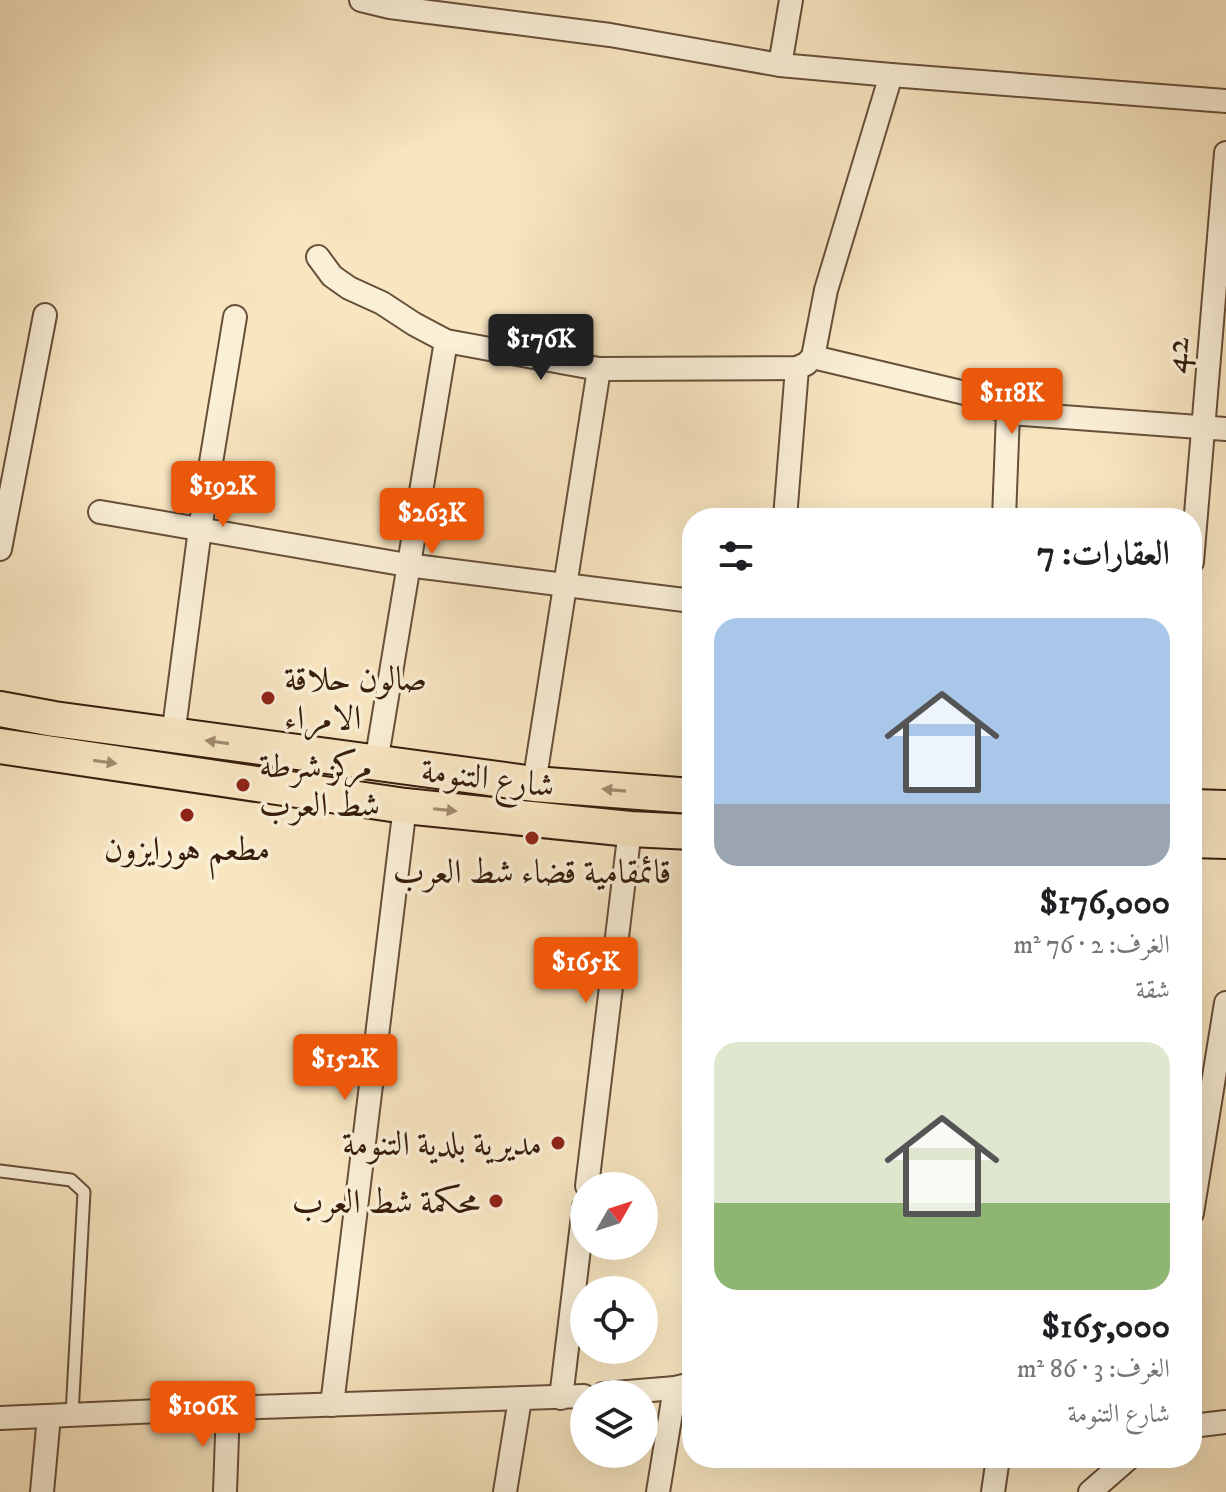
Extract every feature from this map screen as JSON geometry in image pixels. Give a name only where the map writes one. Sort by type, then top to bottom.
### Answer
[{"type":"main road","name":"شارع التنومة","points":[[0,709],[173,736],[534,784],[682,795]]},
{"type":"main road","points":[[50,754],[54,719]]},
{"type":"main road","name":"شارع التنومة","points":[[0,746],[405,806],[682,832]]},
{"type":"main road","points":[[1202,807],[1226,808]]},
{"type":"main road","points":[[1202,840],[1226,841]]},
{"type":"street","points":[[361,0],[390,7],[610,35],[780,65],[1226,101]]},
{"type":"street","points":[[780,65],[791,0]]},
{"type":"street","points":[[786,508],[805,362],[891,75]]},
{"type":"street","name":"42","points":[[1196,508],[1221,272],[1226,153]]},
{"type":"street","points":[[318,257],[332,276],[349,288],[382,303],[446,341],[599,369],[805,362],[965,393],[1008,413],[1226,429]]},
{"type":"street","points":[[0,549],[45,315]]},
{"type":"street","points":[[173,736],[200,529],[235,317]]},
{"type":"street","points":[[376,763],[446,341]]},
{"type":"street","points":[[534,784],[599,369]]},
{"type":"street","points":[[1004,508],[1008,413]]},
{"type":"street","points":[[100,512],[407,565],[682,600]]},
{"type":"street","points":[[332,1405],[405,806]]},
{"type":"street","points":[[589,1172],[630,829]]},
{"type":"street","points":[[1202,1151],[1226,1003]]},
{"type":"street","points":[[561,1398],[578,1260]]},
{"type":"street","points":[[658,1388],[682,1386]]},
{"type":"street","points":[[658,1492],[682,1390]]},
{"type":"street","points":[[0,1418],[570,1397]]},
{"type":"street","points":[[505,1492],[520,1399]]},
{"type":"street","points":[[225,1492],[228,1408]]},
{"type":"street","points":[[42,1492],[49,1416]]},
{"type":"street","points":[[1202,1425],[1226,1422]]},
{"type":"street","points":[[993,1492],[997,1468]]},
{"type":"street","points":[[1090,1492],[1118,1468]]},
{"type":"lane","points":[[0,1171],[71,1180],[84,1192],[72,1415]]},
{"type":"place","name":"صالون حلاقة الامراء","points":[[268,698]]},
{"type":"place","name":"مركز شرطة شط العرب","points":[[243,785]]},
{"type":"place","name":"مطعم هورايزون","points":[[187,815]]},
{"type":"place","name":"قائمقامية قضاء شط العرب","points":[[532,838]]},
{"type":"place","name":"مديرية بلدية التنومة","points":[[558,1143]]},
{"type":"place","name":"محكمة شط العرب","points":[[496,1201]]}]
